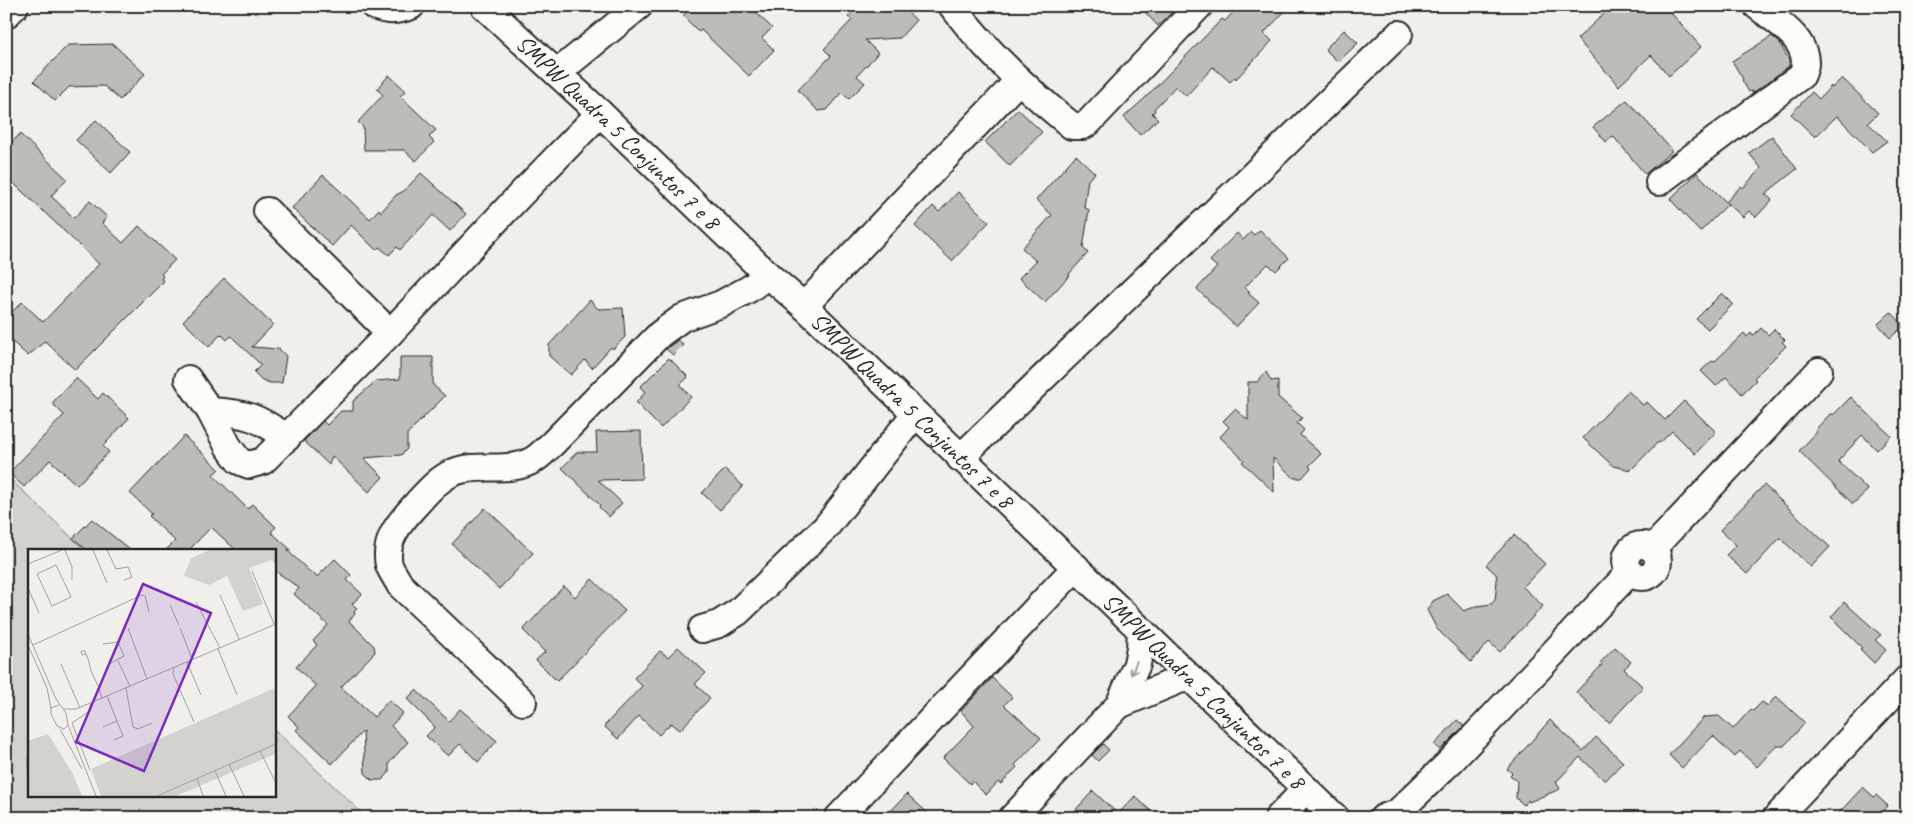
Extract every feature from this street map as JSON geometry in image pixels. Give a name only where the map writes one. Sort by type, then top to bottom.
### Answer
[{"type":"street","points":[[6,15],[15,6]]},
{"type":"street","points":[[374,6],[386,11],[411,6]]},
{"type":"street","name":"SMPW Quadra 5 Conjuntos 7 e 8","points":[[484,6],[600,113],[768,275],[804,306],[914,414],[1076,567],[1336,818]]},
{"type":"street","points":[[557,73],[639,6]]},
{"type":"street","points":[[952,6],[991,54],[1032,94],[1072,126],[1083,126],[1089,122],[1199,6]]},
{"type":"street","points":[[1659,182],[1802,76],[1806,63],[1802,49],[1797,41],[1792,34],[1757,6]]},
{"type":"street","points":[[960,458],[1399,34]]},
{"type":"street","points":[[804,306],[1019,80]]},
{"type":"street","points":[[188,379],[210,411],[228,446],[239,461],[249,465],[263,461],[390,333],[600,113]]},
{"type":"street","points":[[267,211],[390,333]]},
{"type":"street","points":[[523,702],[400,585],[389,565],[391,537],[399,522],[433,486],[453,472],[470,467],[505,466],[522,464],[533,460],[551,446],[660,334],[682,318],[720,304],[749,290],[768,275]]},
{"type":"street","points":[[1393,816],[1451,761],[1630,572],[1626,561],[1630,550],[1641,545],[1652,549],[1818,371]]},
{"type":"street","points":[[210,411],[250,416],[265,423],[287,438]]},
{"type":"street","points":[[702,629],[719,624],[738,612],[826,527],[914,414]]},
{"type":"street","points":[[838,818],[1076,567]]},
{"type":"street","points":[[1012,818],[1119,705],[1137,664],[1141,630]]},
{"type":"street","points":[[1119,705],[1164,686],[1190,678]]},
{"type":"street","points":[[1776,818],[1907,679]]},
{"type":"street","points":[[1278,818],[1306,790]]},
{"type":"shaded area","points":[[6,475],[84,549],[28,549],[28,796],[275,796],[275,730],[367,818],[6,818]]},
{"type":"building","points":[[692,6],[749,6],[772,28],[762,38],[774,50],[749,76],[701,30],[699,32],[683,16]]},
{"type":"building","points":[[859,6],[901,6],[916,20],[900,38],[865,40],[878,53],[857,76],[865,83],[849,99],[842,93],[827,110],[818,111],[798,90],[831,56],[824,49],[852,20],[848,17]]},
{"type":"building","points":[[1139,6],[1178,6],[1158,26]]},
{"type":"building","points":[[1239,6],[1290,6],[1264,33],[1272,41],[1236,79],[1235,77],[1230,82],[1213,67],[1186,96],[1176,86],[1154,109],[1155,111],[1152,113],[1158,119],[1140,135],[1124,117],[1222,19],[1225,21]]},
{"type":"building","points":[[1621,6],[1665,6],[1701,47],[1669,76],[1651,55],[1619,86],[1577,39],[1608,10],[1612,14]]},
{"type":"building","points":[[1344,30],[1358,43],[1338,62],[1325,49]]},
{"type":"building","points":[[1772,36],[1779,42],[1789,60],[1789,66],[1753,93],[1749,92],[1732,61]]},
{"type":"building","points":[[113,44],[145,74],[120,100],[104,86],[69,87],[55,101],[34,81],[68,45]]},
{"type":"building","points":[[389,75],[406,91],[400,96],[436,130],[429,137],[434,142],[416,161],[404,150],[364,150],[363,127],[358,122],[383,95],[377,89]]},
{"type":"building","points":[[1842,78],[1878,113],[1868,123],[1887,141],[1872,152],[1837,116],[1815,137],[1791,114],[1812,92],[1819,99],[1831,86],[1832,88]]},
{"type":"building","points":[[1627,100],[1671,149],[1671,152],[1645,174],[1613,136],[1606,142],[1593,127]]},
{"type":"building","points":[[1018,109],[1042,132],[1010,166],[985,142]]},
{"type":"building","points":[[96,120],[130,152],[111,173],[76,140]]},
{"type":"building","points":[[20,134],[67,179],[51,196],[74,218],[90,201],[107,217],[102,223],[123,243],[139,226],[175,260],[161,274],[163,276],[161,279],[164,281],[75,370],[45,341],[28,356],[6,336],[6,318],[22,302],[43,322],[99,264],[6,176],[6,148]]},
{"type":"building","points":[[1772,136],[1797,169],[1765,194],[1772,200],[1756,217],[1749,211],[1743,217],[1726,202],[1741,186],[1743,188],[1761,168],[1749,153]]},
{"type":"building","points":[[1076,155],[1095,173],[1088,180],[1084,207],[1089,210],[1083,248],[1088,253],[1045,302],[1019,278],[1036,261],[1022,248],[1052,215],[1036,200]]},
{"type":"building","points":[[421,173],[466,214],[450,231],[433,215],[400,250],[397,247],[389,255],[379,247],[376,250],[351,225],[332,246],[292,208],[323,175],[370,219],[379,209],[381,212],[396,195],[404,191]]},
{"type":"building","points":[[1697,173],[1728,204],[1700,232],[1670,199]]},
{"type":"building","points":[[958,192],[989,222],[952,261],[915,226],[933,206],[939,212]]},
{"type":"building","points":[[1260,230],[1289,258],[1276,271],[1268,264],[1245,287],[1250,292],[1248,293],[1259,303],[1236,327],[1197,289],[1217,267],[1210,261],[1237,233],[1243,240],[1251,232],[1254,235]]},
{"type":"building","points":[[224,278],[273,325],[252,347],[279,349],[286,356],[282,383],[270,383],[262,380],[254,372],[261,365],[231,336],[227,340],[221,334],[209,347],[183,321]]},
{"type":"building","points":[[1722,293],[1733,304],[1708,329],[1696,319]]},
{"type":"building","points":[[590,300],[598,309],[623,308],[625,337],[613,349],[611,347],[592,368],[585,360],[571,375],[549,356],[549,345]]},
{"type":"building","points":[[1891,312],[1904,326],[1890,338],[1878,324]]},
{"type":"building","points":[[1761,328],[1768,335],[1774,329],[1785,340],[1782,342],[1786,346],[1754,378],[1756,380],[1742,394],[1726,377],[1716,386],[1701,371],[1712,361],[1714,362],[1744,333],[1747,337],[1751,333],[1753,336]]},
{"type":"building","points":[[678,340],[683,345],[673,355],[666,349]]},
{"type":"building","points":[[400,357],[433,357],[433,385],[445,396],[407,434],[407,449],[401,455],[364,458],[383,477],[369,492],[332,456],[329,465],[304,441],[323,421],[327,425],[341,411],[353,411],[353,401],[376,381],[400,379]]},
{"type":"building","points":[[669,358],[688,377],[680,385],[691,397],[661,428],[636,403],[645,392],[640,387]]},
{"type":"building","points":[[1266,372],[1271,381],[1278,380],[1278,397],[1302,418],[1297,423],[1304,430],[1300,435],[1321,454],[1309,466],[1311,468],[1302,478],[1294,478],[1273,458],[1274,492],[1242,462],[1244,460],[1220,437],[1229,427],[1223,421],[1235,409],[1248,420],[1248,382],[1257,382]]},
{"type":"building","points":[[76,378],[98,399],[103,393],[129,418],[103,446],[109,452],[77,485],[50,460],[24,487],[9,473],[64,415],[52,403]]},
{"type":"building","points":[[1628,391],[1643,405],[1647,402],[1665,420],[1684,401],[1716,432],[1695,454],[1672,431],[1661,442],[1657,443],[1631,470],[1613,466],[1583,438]]},
{"type":"building","points":[[1851,397],[1891,436],[1877,450],[1862,435],[1838,461],[1868,490],[1853,504],[1799,451],[1817,432],[1815,430],[1831,413],[1833,415]]},
{"type":"building","points":[[641,431],[642,479],[598,480],[622,503],[609,517],[599,507],[600,505],[562,468],[577,452],[597,452],[596,432]]},
{"type":"building","points":[[184,436],[219,469],[213,475],[248,509],[252,504],[276,527],[271,532],[291,550],[287,550],[311,573],[317,577],[335,559],[351,575],[347,580],[362,594],[352,604],[357,608],[349,621],[374,646],[375,652],[341,687],[374,717],[389,700],[403,713],[391,726],[408,742],[389,763],[389,773],[382,780],[372,780],[365,773],[363,731],[332,764],[296,730],[299,727],[288,716],[316,686],[296,667],[317,645],[313,641],[328,625],[294,594],[299,588],[275,571],[275,549],[235,549],[211,527],[190,549],[167,549],[175,541],[149,516],[152,514],[130,493]]},
{"type":"building","points":[[725,469],[743,486],[720,510],[702,493]]},
{"type":"building","points":[[1764,485],[1830,547],[1811,567],[1780,538],[1747,574],[1726,555],[1736,545],[1720,530]]},
{"type":"building","points":[[485,508],[533,553],[499,589],[452,544]]},
{"type":"building","points":[[92,519],[129,549],[86,549],[73,538]]},
{"type":"building","points":[[1514,535],[1545,564],[1523,587],[1543,606],[1500,652],[1489,642],[1471,662],[1437,629],[1427,610],[1433,601],[1447,594],[1464,611],[1477,606],[1491,604],[1495,600],[1497,581],[1496,574],[1486,565]]},
{"type":"building","points":[[592,579],[625,611],[557,681],[536,660],[545,652],[523,630],[564,586],[575,597]]},
{"type":"building","points":[[1844,602],[1881,635],[1875,640],[1886,650],[1874,663],[1831,617]]},
{"type":"building","points":[[678,647],[706,673],[695,684],[710,698],[680,730],[671,723],[659,735],[639,716],[618,739],[604,726],[642,686],[634,678],[660,651],[668,657]]},
{"type":"building","points":[[1615,647],[1631,662],[1624,669],[1643,687],[1609,723],[1576,692],[1602,665],[1600,663]]},
{"type":"building","points":[[992,678],[1012,697],[1004,705],[1041,738],[1015,765],[1017,767],[1001,784],[998,782],[986,795],[972,781],[970,784],[943,758],[974,726],[961,711]]},
{"type":"building","points":[[416,690],[449,721],[460,709],[497,741],[478,762],[460,744],[448,756],[426,736],[435,727],[407,699]]},
{"type":"building","points":[[1776,696],[1805,723],[1784,746],[1776,746],[1757,767],[1740,751],[1735,757],[1713,736],[1682,768],[1669,755],[1704,717],[1719,716],[1733,729],[1751,709],[1753,711],[1762,702],[1768,706]]},
{"type":"building","points":[[1457,720],[1464,726],[1440,750],[1434,745]]},
{"type":"building","points":[[1550,720],[1583,751],[1596,737],[1623,762],[1605,781],[1580,757],[1556,782],[1560,789],[1529,802],[1528,800],[1524,805],[1516,798],[1517,781],[1510,775],[1512,773],[1507,769]]},
{"type":"building","points":[[1103,744],[1109,750],[1098,761],[1092,755]]},
{"type":"building","points":[[1863,787],[1888,806],[1877,818],[1834,818]]},
{"type":"building","points":[[1093,791],[1118,814],[1135,796],[1158,818],[1068,818]]},
{"type":"building","points":[[907,794],[933,818],[884,818]]}]
